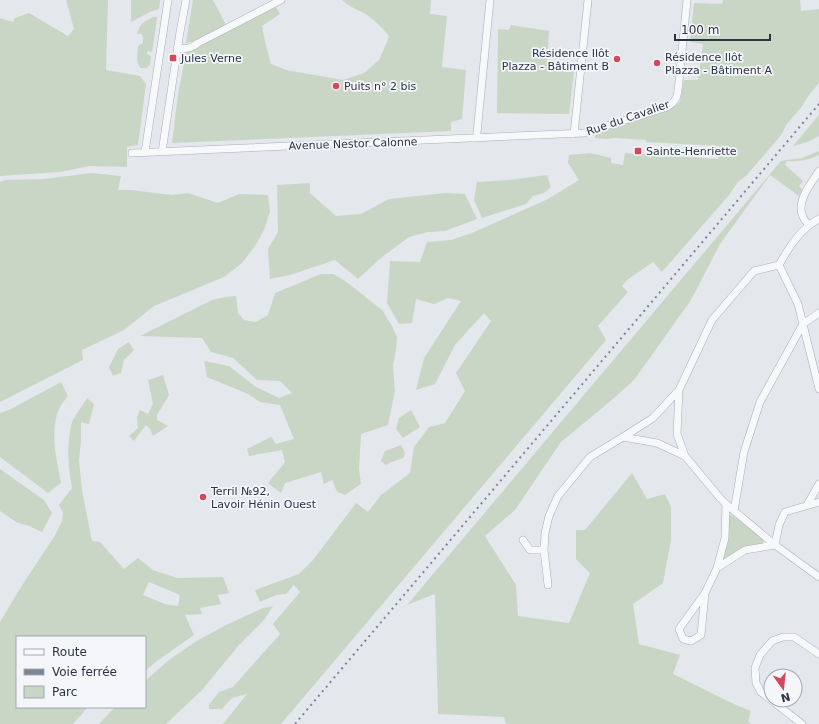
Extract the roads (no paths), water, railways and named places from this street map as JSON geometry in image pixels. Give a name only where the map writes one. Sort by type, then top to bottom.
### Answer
[{"type":"street","points":[[145,152],[168,0]]},
{"type":"street","points":[[162,152],[177,48],[186,0]]},
{"type":"street","points":[[177,48],[186,49],[193,47],[281,0]]},
{"type":"street","points":[[477,138],[490,0]]},
{"type":"street","points":[[574,134],[588,0]]},
{"type":"street","name":"Rue du Cavalier","points":[[574,134],[584,133],[667,107],[674,102],[677,97],[687,0]]},
{"type":"street","name":"Avenue Nestor Calonne","points":[[132,153],[574,134]]},
{"type":"street","points":[[809,225],[802,215],[801,206],[806,192],[819,171]]},
{"type":"street","points":[[548,585],[544,550],[545,533],[549,516],[558,496],[590,456],[652,418],[679,390],[712,320],[754,271],[779,265],[799,235],[809,225],[819,219]]},
{"type":"street","points":[[779,265],[798,304],[819,389]]},
{"type":"street","points":[[734,511],[744,452],[760,402],[803,324],[819,313]]},
{"type":"street","points":[[679,390],[677,434],[685,456],[726,504],[775,545],[819,577]]},
{"type":"street","points":[[623,437],[656,443],[685,456]]},
{"type":"street","points":[[807,505],[819,484]]},
{"type":"street","points":[[775,545],[779,525],[785,512],[819,502]]},
{"type":"street","points":[[705,593],[701,635],[691,641],[684,639],[679,629],[705,593],[718,568],[724,538],[726,504]]},
{"type":"street","points":[[523,540],[530,550],[544,550]]},
{"type":"street","points":[[718,568],[745,550],[775,545]]},
{"type":"street","points":[[802,724],[761,692],[756,683],[755,668],[760,655],[772,640],[783,637],[794,637],[819,654]]},
{"type":"railway","points":[[295,724],[819,104]]},
{"type":"place","name":"Jules Verne","points":[[173,58]]},
{"type":"place","name":"Résidence Ilôt Plazza - Bâtiment B","points":[[617,59]]},
{"type":"place","name":"Résidence Ilôt Plazza - Bâtiment A","points":[[657,63]]},
{"type":"place","name":"Puits n° 2 bis","points":[[336,86]]},
{"type":"place","name":"Sainte-Henriette","points":[[638,151]]},
{"type":"place","name":"Terril №92, Lavoir Hénin Ouest","points":[[203,497]]}]
